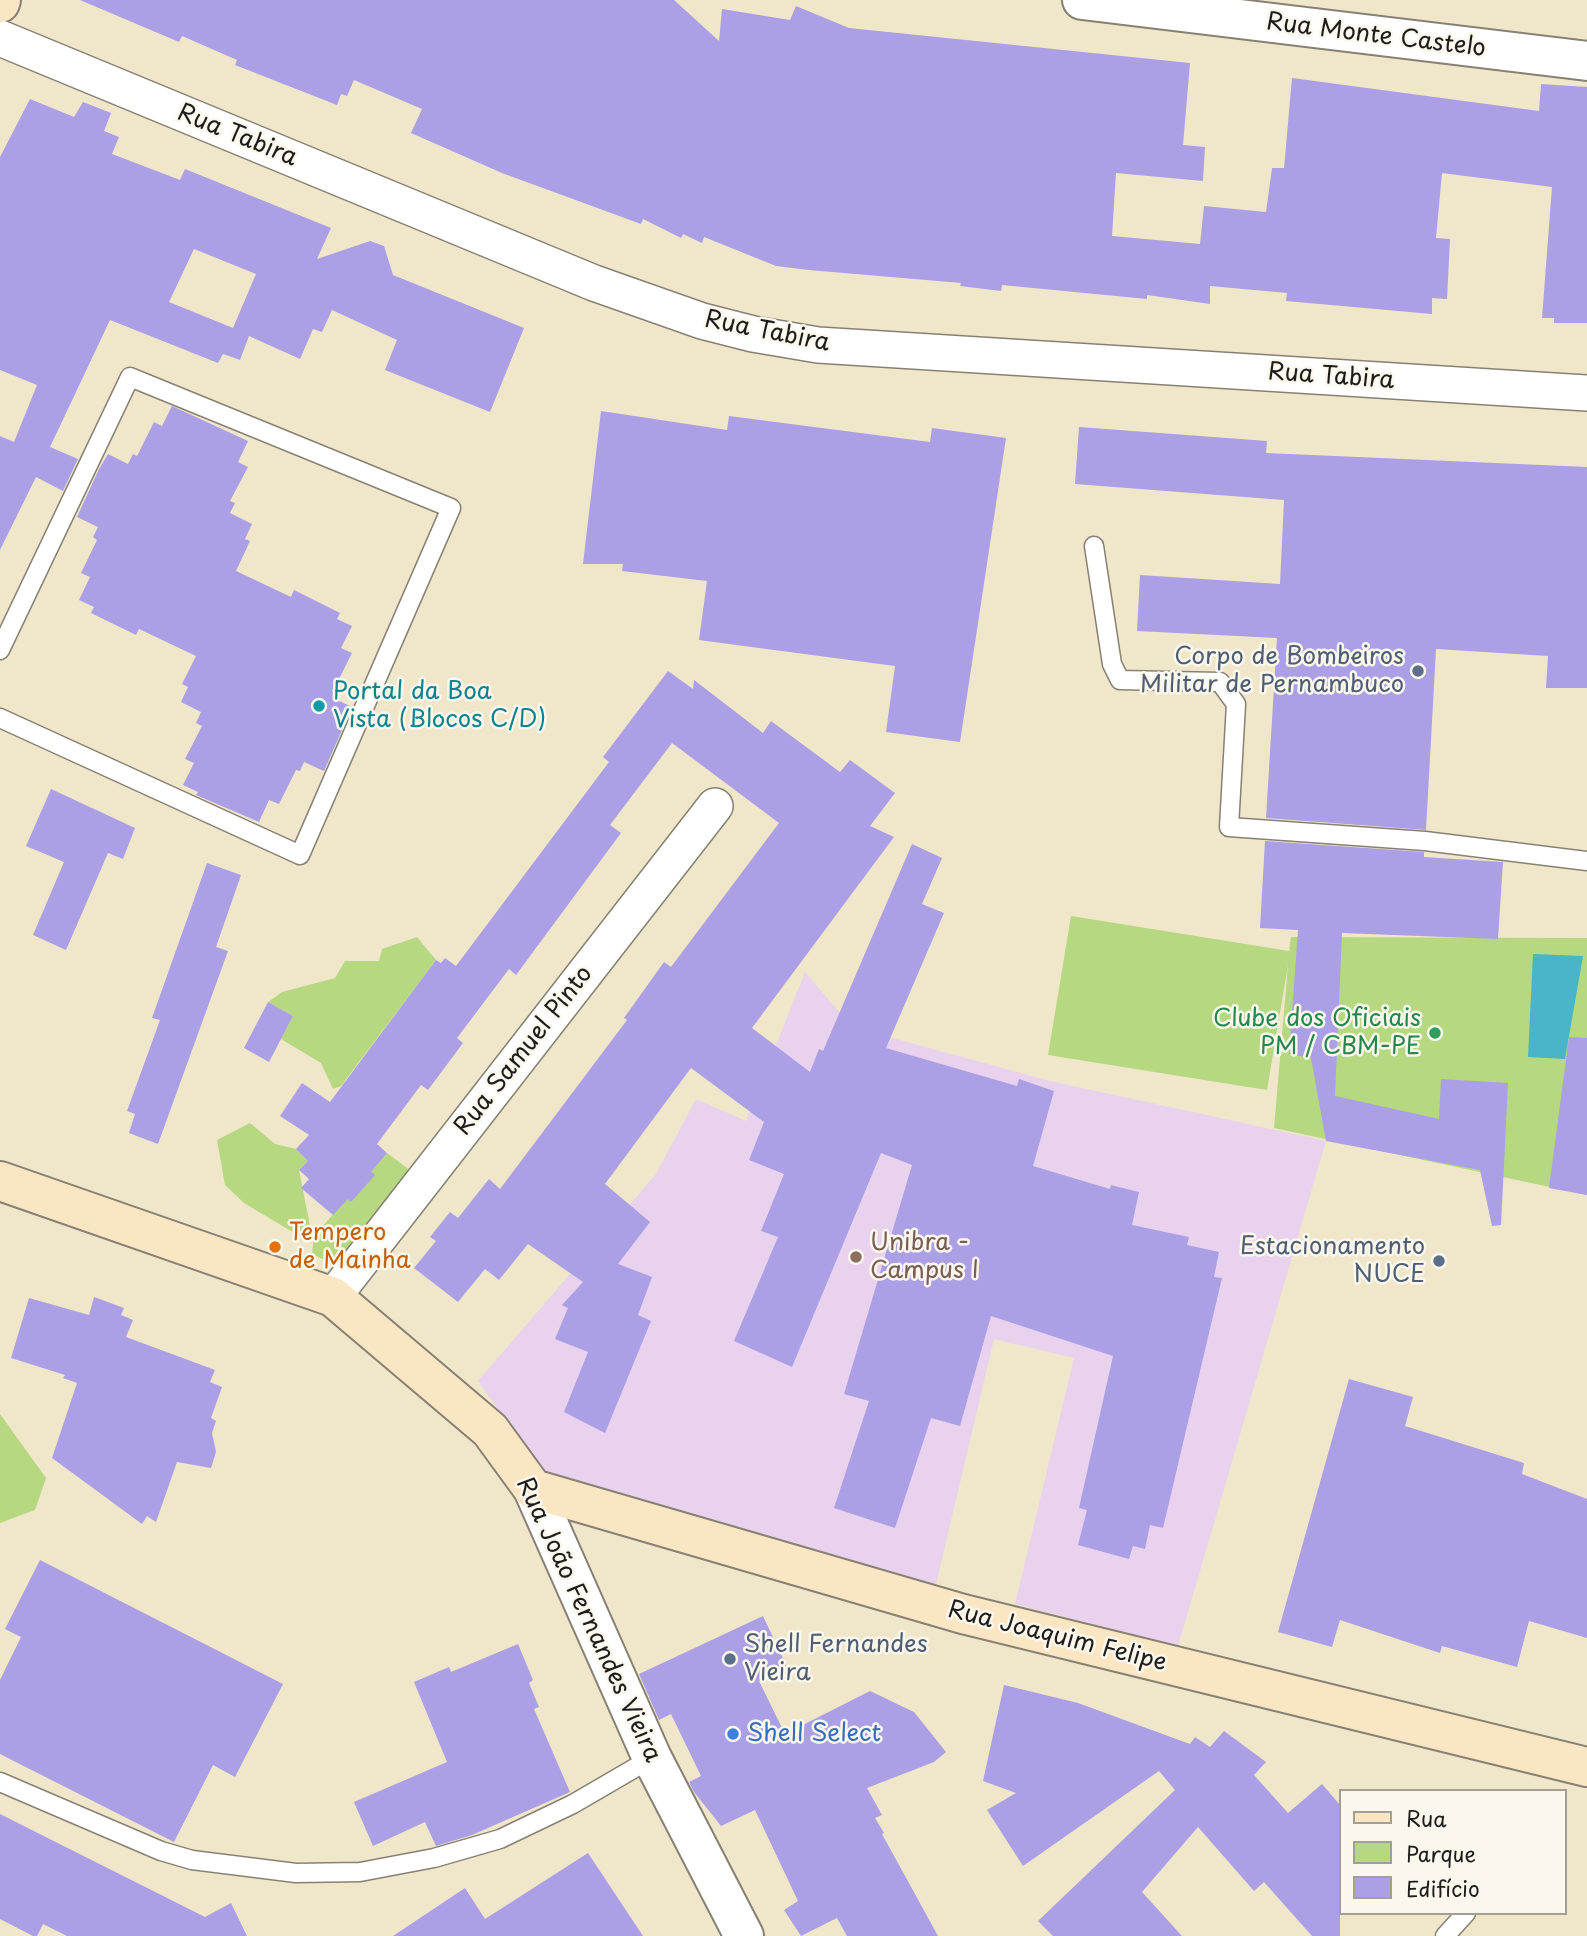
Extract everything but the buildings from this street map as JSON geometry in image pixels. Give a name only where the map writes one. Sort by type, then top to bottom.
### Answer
[{"type":"main road","name":"Rua João Fernandes Vieira","points":[[0,1181],[333,1297],[490,1430],[533,1489]]},
{"type":"main road","name":"Rua Joaquim Felipe","points":[[533,1489],[963,1614],[1587,1767]]},
{"type":"street","name":"Rua Monte Castelo","points":[[1082,0],[1587,61]]},
{"type":"street","name":"Rua Tabira","points":[[0,38],[594,283],[702,321],[753,334],[818,345],[1587,393]]},
{"type":"street","name":"Rua Samuel Pinto","points":[[333,1297],[715,806]]},
{"type":"street","name":"Rua João Fernandes Vieira","points":[[533,1489],[652,1758],[744,1936]]},
{"type":"lane","points":[[0,650],[130,376],[451,508],[300,855],[0,718]]},
{"type":"lane","points":[[1094,546],[1112,664],[1120,680],[1220,682],[1236,704],[1229,827],[1425,841],[1587,861]]},
{"type":"lane","points":[[0,1782],[161,1851],[192,1860],[296,1873],[360,1872],[433,1858],[500,1839],[573,1804],[652,1758]]},
{"type":"lane","points":[[1445,1936],[1464,1915]]},
{"type":"shaded area","name":"Unibra - Campus I","points":[[805,972],[852,1027],[1050,1081],[1326,1141],[1178,1646],[1015,1604],[1074,1358],[994,1339],[936,1584],[568,1493],[550,1483],[478,1381],[656,1174],[696,1099],[746,1121]]},
{"type":"green space","name":"Clube dos Oficiais PM / CBM-PE","points":[[1071,916],[1289,951],[1291,937],[1587,938],[1587,1195],[1274,1128],[1288,965],[1267,1090],[1048,1055]]},
{"type":"green space","points":[[417,937],[436,960],[341,1086],[333,1089],[321,1063],[281,1039],[293,1016],[268,1002],[282,992],[335,978],[345,961],[379,961],[382,949]]},
{"type":"green space","points":[[250,1123],[275,1144],[296,1149],[308,1161],[299,1170],[310,1226],[296,1234],[244,1203],[225,1185],[217,1140]]},
{"type":"green space","points":[[387,1153],[411,1171],[344,1269],[312,1254],[314,1236]]},
{"type":"green space","points":[[0,1414],[46,1478],[35,1510],[0,1523]]},
{"type":"water","points":[[1533,954],[1583,956],[1565,1059],[1528,1057]]},
{"type":"place","name":"Corpo de Bombeiros Militar de Pernambuco","points":[[1418,671]]},
{"type":"place","name":"Portal da Boa Vista (Blocos C/D)","points":[[319,706]]},
{"type":"place","name":"Clube dos Oficiais PM / CBM-PE","points":[[1435,1033]]},
{"type":"place","name":"Tempero de Mainha","points":[[275,1247]]},
{"type":"place","name":"Unibra - Campus I","points":[[856,1257]]},
{"type":"place","name":"Estacionamento NUCE","points":[[1439,1261]]},
{"type":"place","name":"Shell Fernandes Vieira","points":[[730,1659]]},
{"type":"place","name":"Shell Select","points":[[733,1734]]}]
